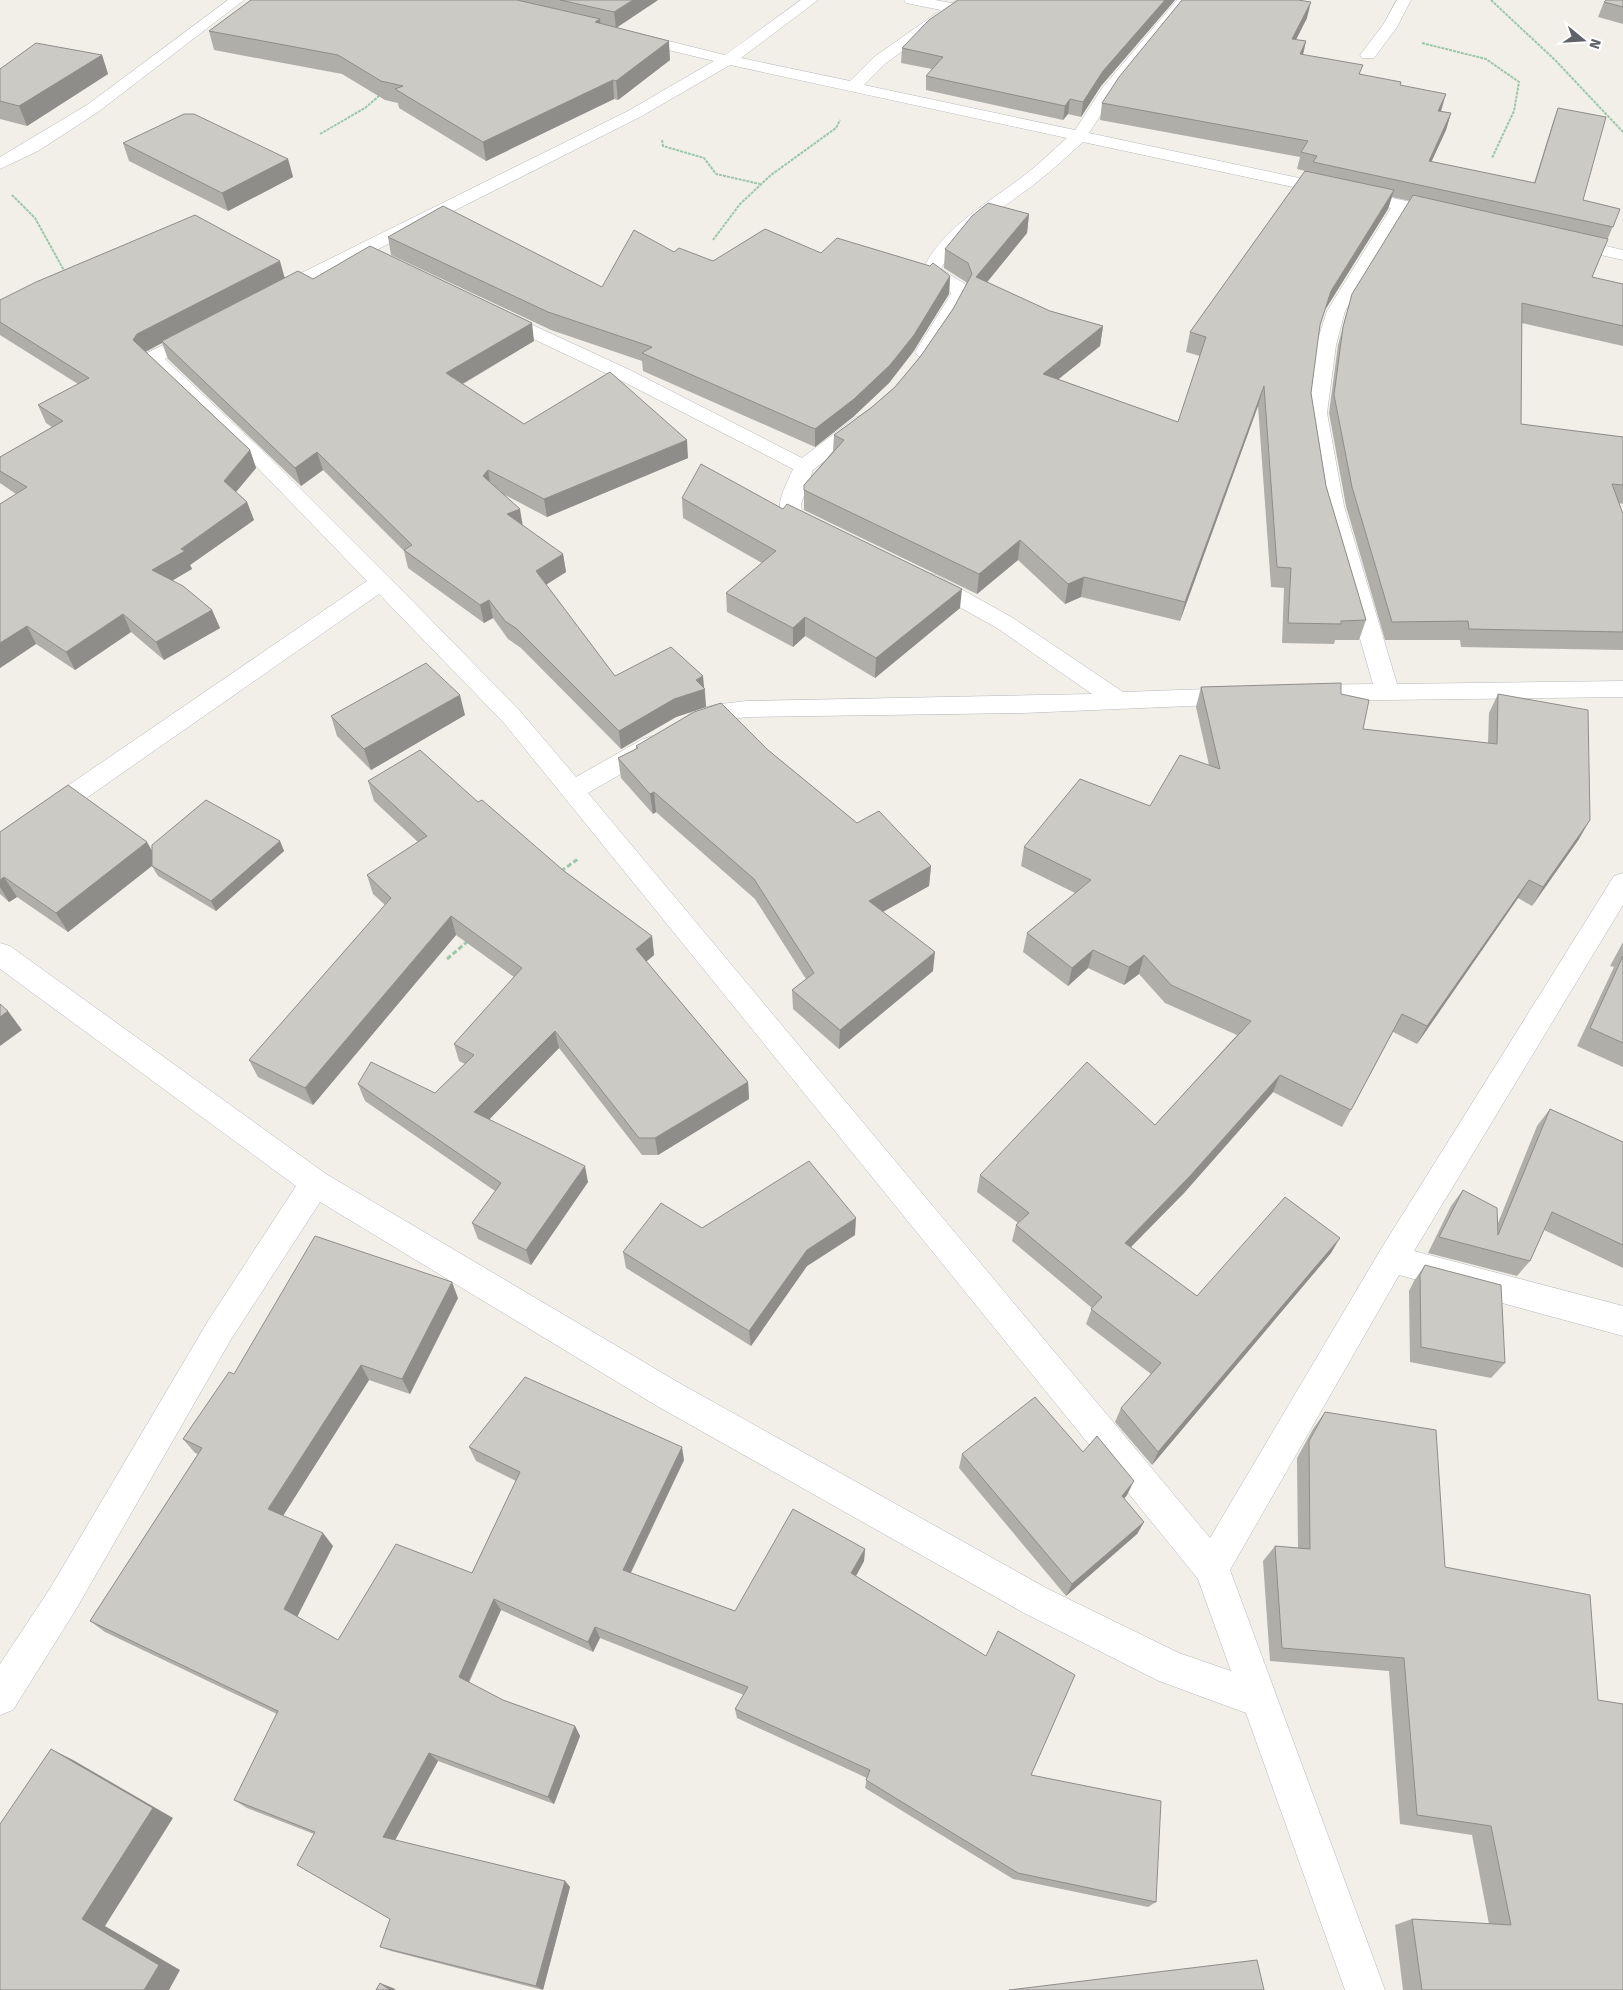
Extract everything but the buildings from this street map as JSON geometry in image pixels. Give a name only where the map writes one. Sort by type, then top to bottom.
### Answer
[{"type":"street","points":[[0,164],[45,139],[80,116],[238,0]]},
{"type":"street","points":[[257,303],[361,249],[634,114],[728,60],[811,0]]},
{"type":"street","points":[[911,0],[961,4]]},
{"type":"street","points":[[917,364],[960,294],[958,288],[931,271],[938,255],[977,219],[1033,177],[1078,137],[1109,90],[1185,0]]},
{"type":"street","points":[[1368,55],[1380,36],[1390,27],[1404,0]]},
{"type":"street","points":[[859,88],[893,50],[961,4]]},
{"type":"street","points":[[622,35],[1078,137],[1460,218]]},
{"type":"street","points":[[1387,691],[1333,506],[1317,413],[1326,345],[1336,311],[1402,205]]},
{"type":"street","points":[[1546,238],[1623,255]]},
{"type":"street","points":[[361,249],[386,261]]},
{"type":"street","points":[[481,306],[622,374],[804,467]]},
{"type":"street","points":[[213,326],[152,358],[262,461],[512,717],[1212,1568],[1365,1990]]},
{"type":"street","points":[[834,535],[792,514],[790,504],[804,467],[874,411]]},
{"type":"street","points":[[910,571],[960,596],[1005,623],[1116,700]]},
{"type":"street","points":[[0,845],[381,582]]},
{"type":"street","points":[[573,790],[673,732],[710,715],[746,709],[1023,705],[1387,691],[1623,689]]},
{"type":"street","points":[[1212,1568],[1392,1259],[1623,884]]},
{"type":"street","points":[[0,954],[315,1184],[669,1395],[1036,1601],[1172,1668],[1258,1699]]},
{"type":"street","points":[[0,1697],[63,1599],[219,1331],[315,1184]]},
{"type":"street","points":[[1392,1259],[1623,1321]]},
{"type":"path","points":[[1491,0],[1556,61],[1623,132]]},
{"type":"path","points":[[1380,36],[1434,46],[1486,59],[1519,82],[1514,111],[1492,158]]},
{"type":"path","points":[[714,240],[740,204],[761,184],[836,128],[859,88]]},
{"type":"path","points":[[320,134],[364,108],[387,90]]},
{"type":"path","points":[[634,114],[658,124],[664,146],[704,158],[716,174],[761,184]]},
{"type":"path","points":[[12,194],[35,218],[68,277]]},
{"type":"path","points":[[554,876],[611,835]]},
{"type":"path","points":[[447,959],[475,934]]}]
